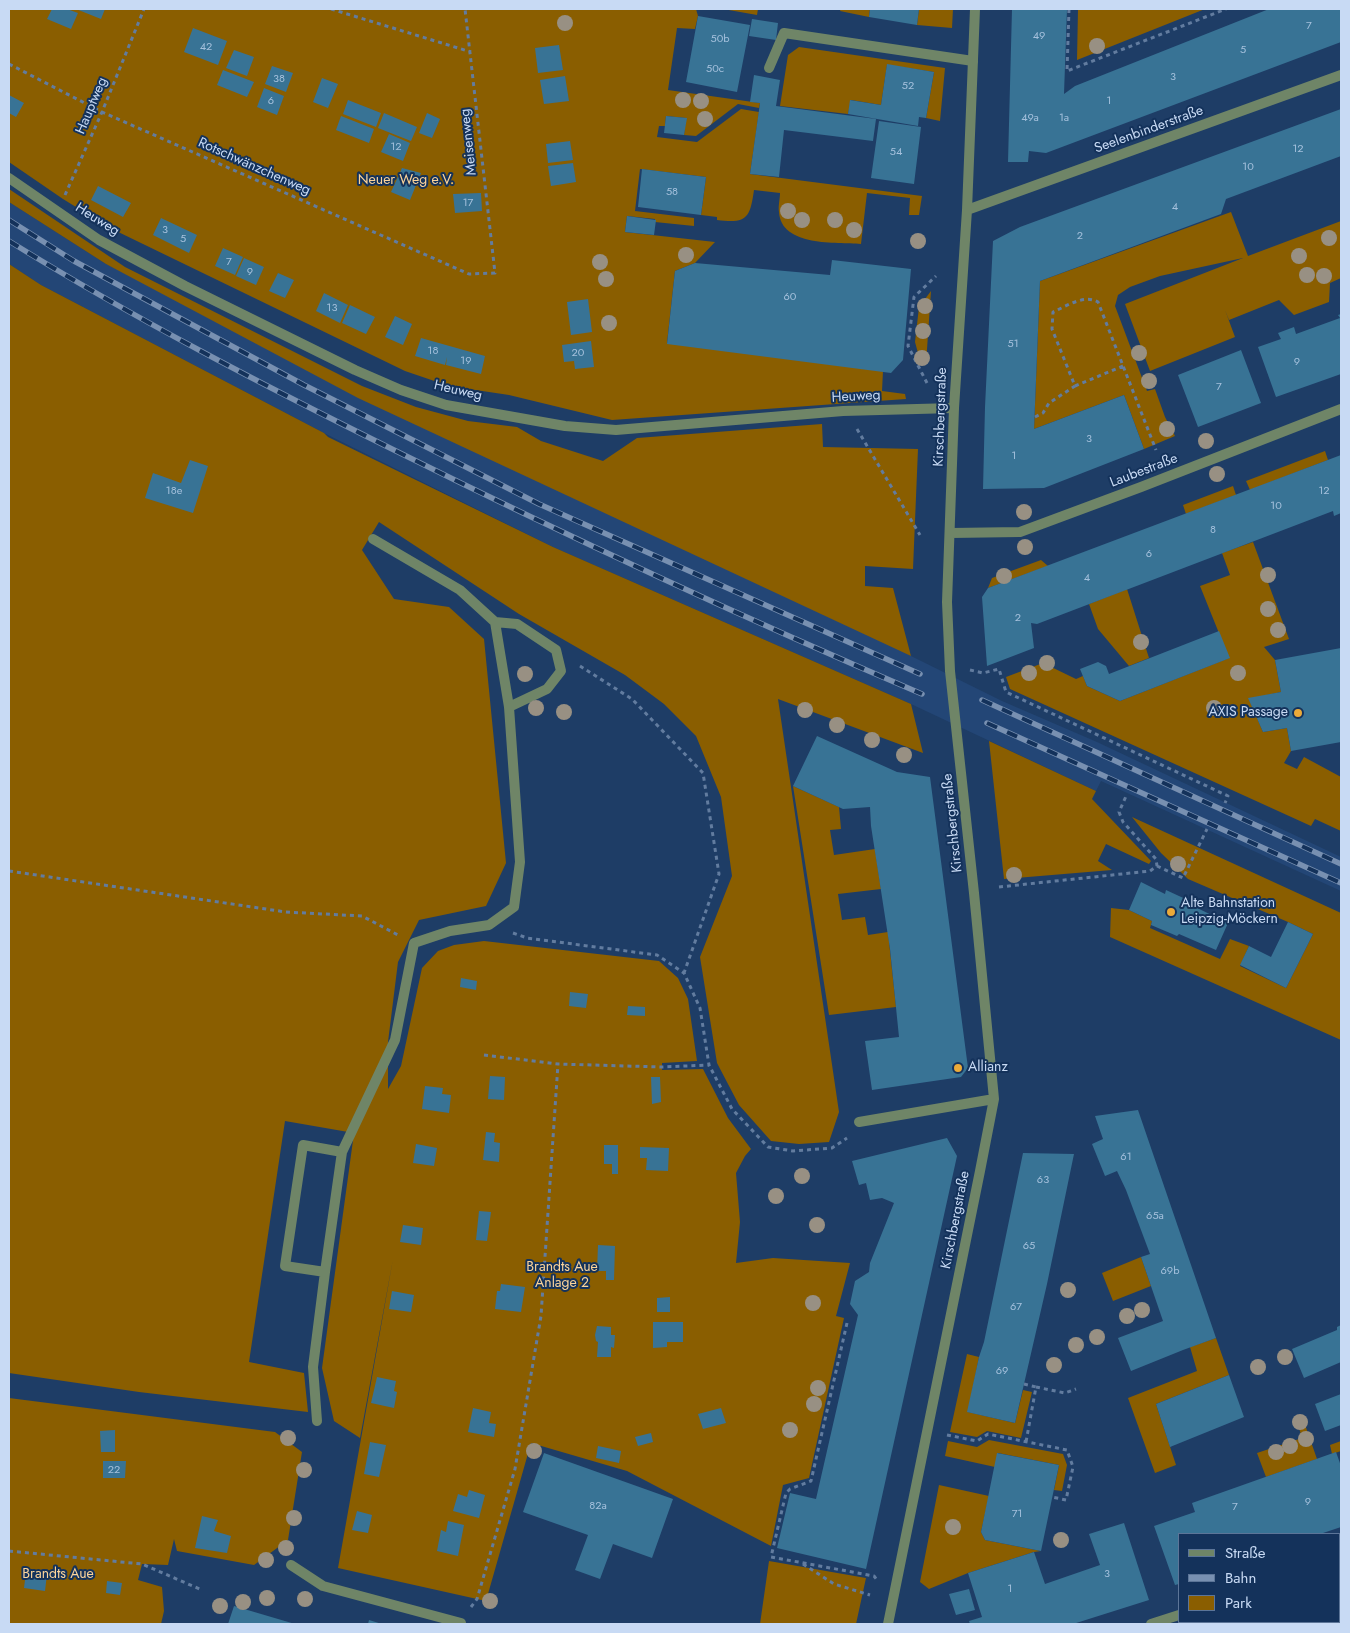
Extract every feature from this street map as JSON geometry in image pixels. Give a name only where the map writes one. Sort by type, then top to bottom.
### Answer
[{"type":"street","name":"Kirschbergstraße","points":[[888,1624],[994,1099],[950,668],[947,602],[951,533],[954,408],[967,210],[975,9]]},
{"type":"street","points":[[769,68],[784,33],[973,61]]},
{"type":"street","name":"Seelenbinderstraße","points":[[967,210],[1341,75]]},
{"type":"street","name":"Heuweg","points":[[9,178],[99,240],[186,286],[328,357],[401,390],[446,405],[565,426],[616,430],[843,411],[954,408]]},
{"type":"street","name":"Laubestraße","points":[[951,533],[1020,532],[1142,487],[1341,409]]},
{"type":"street","points":[[374,539],[460,590],[495,622],[517,624],[556,650],[561,671],[547,689],[509,707]]},
{"type":"street","points":[[317,1421],[312,1367],[342,1152],[395,1040],[414,943],[450,931],[489,925],[514,907],[520,862],[509,707],[495,622]]},
{"type":"street","points":[[859,1122],[994,1099]]},
{"type":"street","points":[[325,1272],[285,1266],[303,1145],[342,1152]]},
{"type":"street","points":[[291,1565],[323,1586],[461,1622]]},
{"type":"street","points":[[1151,1624],[1178,1615]]},
{"type":"path","name":"Hauptweg","points":[[56,211],[102,112],[144,9]]},
{"type":"path","points":[[331,9],[471,52]]},
{"type":"path","name":"Meisenweg","points":[[465,9],[494,273]]},
{"type":"path","points":[[1069,9],[1068,71],[1226,9]]},
{"type":"path","name":"Rotschwänzchenweg","points":[[9,64],[102,112],[469,274],[494,273]]},
{"type":"path","points":[[927,383],[908,346],[914,298],[936,276]]},
{"type":"path","points":[[1075,386],[1052,329],[1053,312],[1085,299],[1093,299],[1098,302],[1156,450]]},
{"type":"path","points":[[1035,417],[1042,413],[1049,403],[1075,386],[1123,366]]},
{"type":"path","points":[[843,411],[852,421],[920,534]]},
{"type":"path","points":[[556,650],[632,699],[703,773],[719,874],[684,973]]},
{"type":"path","points":[[950,668],[983,673],[999,668],[1006,692],[1228,796],[1225,803]]},
{"type":"path","points":[[1128,794],[1119,812],[1123,822],[1156,859],[1157,866]]},
{"type":"path","points":[[1157,866],[1183,878],[1207,829]]},
{"type":"path","points":[[999,887],[1150,871],[1157,866]]},
{"type":"path","points":[[9,872],[286,912],[362,916],[414,943]]},
{"type":"path","points":[[489,925],[527,938],[657,955],[684,973],[700,1008],[709,1065],[732,1109],[768,1147],[793,1151],[832,1148]]},
{"type":"path","points":[[484,1055],[558,1064],[661,1067],[709,1065]]},
{"type":"path","points":[[461,1622],[477,1599],[516,1460],[541,1316],[558,1064]]},
{"type":"path","points":[[847,1323],[811,1481],[790,1489],[786,1493],[771,1557],[874,1576]]},
{"type":"path","points":[[1024,1384],[1065,1393],[1076,1389]]},
{"type":"path","points":[[1026,1442],[1036,1387]]},
{"type":"path","points":[[946,1435],[977,1441],[988,1434],[1067,1450],[1073,1467],[1066,1500],[1052,1497]]},
{"type":"path","points":[[9,1551],[142,1564],[202,1590]]},
{"type":"path","points":[[801,1563],[834,1584],[870,1595]]},
{"type":"shaded area","points":[[9,202],[106,264],[887,638],[911,656],[1002,701],[1097,742],[1341,857],[1341,891],[1101,781],[1096,791],[911,704],[553,547],[324,433],[41,285],[9,264]]},
{"type":"green space","name":"Neuer Weg e.V.","points":[[9,9],[696,9],[698,16],[695,29],[677,28],[668,90],[760,103],[759,108],[738,104],[696,136],[684,135],[686,118],[666,116],[665,126],[659,126],[657,137],[697,142],[741,109],[759,112],[750,174],[922,196],[919,215],[909,215],[910,198],[867,193],[861,244],[825,242],[799,237],[789,231],[782,223],[779,212],[780,193],[754,190],[751,207],[745,217],[735,221],[717,220],[717,217],[701,215],[706,177],[640,169],[635,211],[694,218],[694,226],[655,222],[655,219],[627,216],[625,232],[715,242],[695,263],[675,271],[667,343],[883,371],[882,391],[905,394],[906,399],[612,420],[509,395],[449,386],[405,371],[110,228],[9,162]]},
{"type":"green space","points":[[723,9],[758,9],[757,15]]},
{"type":"green space","points":[[841,9],[870,9],[869,17],[840,11]]},
{"type":"green space","points":[[919,9],[953,9],[952,28],[917,25]]},
{"type":"green space","points":[[1078,9],[1205,9],[1077,60]]},
{"type":"green space","points":[[799,47],[945,68],[940,121],[926,118],[934,72],[887,65],[881,105],[851,100],[848,114],[780,106],[788,55]]},
{"type":"green space","points":[[9,189],[125,267],[362,386],[416,407],[468,421],[517,427],[541,441],[603,461],[637,438],[822,424],[823,447],[918,449],[913,569],[865,566],[865,586],[893,588],[911,656],[358,398],[106,264],[9,202]]},
{"type":"green space","points":[[1231,212],[1248,256],[1341,221],[1341,278],[1330,283],[1329,302],[1294,315],[1279,300],[1229,320],[1225,310],[1235,337],[1150,371],[1125,304],[1243,258],[1160,276],[1130,287],[1118,295],[1115,306],[1147,391],[1155,389],[1165,417],[1175,436],[1144,449],[1124,395],[1034,429],[1040,281]]},
{"type":"green space","name":"Brandts Aue Anlage 2","points":[[9,264],[41,285],[324,433],[328,437],[553,547],[911,704],[923,753],[778,699],[839,1112],[829,1142],[799,1144],[771,1141],[739,1105],[717,1063],[700,957],[732,876],[721,797],[696,736],[664,704],[625,675],[519,614],[379,522],[362,550],[394,599],[449,607],[484,639],[506,863],[486,906],[419,920],[398,962],[388,1042],[388,1089],[401,1066],[422,968],[438,951],[454,945],[484,941],[659,961],[678,978],[688,999],[697,1061],[662,1063],[662,1070],[703,1069],[728,1118],[751,1149],[736,1173],[740,1222],[736,1263],[773,1258],[850,1263],[836,1316],[844,1318],[809,1478],[783,1485],[771,1546],[627,1471],[531,1443],[486,1601],[338,1568],[393,1259],[360,1438],[334,1421],[322,1368],[354,1133],[285,1121],[249,1362],[304,1373],[308,1412],[139,1392],[9,1373]]},
{"type":"green space","points":[[931,291],[926,364],[918,353],[915,342],[919,307]]},
{"type":"green space","points":[[1325,451],[1328,460],[1250,490],[1246,481]]},
{"type":"green space","points":[[1233,486],[1236,495],[1186,514],[1183,505]]},
{"type":"green space","points":[[1253,542],[1289,639],[1264,647],[1275,660],[1281,692],[1249,699],[1263,732],[1287,728],[1291,751],[1284,763],[1297,769],[1304,757],[1341,777],[1341,831],[1315,819],[1311,826],[1010,689],[1006,677],[1043,663],[1076,679],[1083,676],[1087,686],[1120,701],[1229,658],[1200,586],[1230,575],[1222,553]]},
{"type":"green space","points":[[1041,560],[1048,566],[988,588],[992,578]]},
{"type":"green space","points":[[1127,589],[1149,658],[1129,666],[1098,629],[1089,604]]},
{"type":"green space","points":[[989,741],[1096,791],[1092,799],[1151,861],[1149,864],[1106,844],[1098,861],[1112,870],[1004,879]]},
{"type":"green space","points":[[793,786],[839,807],[841,829],[830,830],[834,855],[875,849],[881,889],[838,894],[842,920],[865,917],[868,935],[888,932],[896,1007],[829,1015]]},
{"type":"green space","points":[[1132,817],[1341,913],[1341,1040],[1110,937],[1111,908],[1129,910],[1152,921],[1150,928],[1220,959],[1230,939],[1249,946],[1240,966],[1286,988],[1313,934],[1188,879],[1161,853]]},
{"type":"green space","points":[[1141,1257],[1151,1286],[1113,1301],[1102,1273]]},
{"type":"green space","points":[[1216,1338],[1229,1375],[1156,1404],[1176,1465],[1155,1473],[1128,1398],[1197,1371],[1190,1347]]},
{"type":"green space","points":[[967,1354],[979,1357],[968,1412],[1015,1423],[1023,1390],[1032,1392],[1021,1438],[987,1431],[977,1437],[950,1432]]},
{"type":"green space","name":"Brandts Aue","points":[[9,1398],[275,1432],[302,1452],[288,1540],[254,1565],[177,1551],[174,1539],[168,1565],[142,1564],[138,1580],[162,1587],[164,1611],[161,1624],[9,1624]]},
{"type":"green space","points":[[1302,1416],[1317,1459],[1266,1477],[1257,1453],[1302,1438],[1296,1418]]},
{"type":"green space","points":[[989,1440],[1063,1454],[1067,1465],[1062,1491],[1054,1490],[1059,1465],[998,1453],[995,1467],[945,1456],[948,1441],[977,1447]]},
{"type":"green space","points":[[1341,1441],[1341,1451],[1332,1454],[1330,1445]]},
{"type":"green space","points":[[939,1485],[989,1496],[981,1532],[985,1540],[1041,1551],[968,1573],[929,1589],[920,1582]]},
{"type":"green space","points":[[769,1561],[866,1578],[856,1624],[760,1624]]},
{"type":"building","points":[[52,9],[67,9],[78,13],[71,29],[47,19]]},
{"type":"building","points":[[76,9],[105,9],[101,19]]},
{"type":"building","points":[[870,9],[919,9],[917,25],[869,17]]},
{"type":"building","points":[[1012,9],[1067,9],[1064,94],[1075,86],[1269,9],[1341,9],[1341,42],[1046,153],[1029,151],[1028,162],[1008,162]]},
{"type":"building","points":[[698,16],[750,25],[737,92],[686,82]]},
{"type":"building","points":[[752,19],[778,23],[776,40],[749,36]]},
{"type":"building","points":[[193,28],[227,41],[218,65],[184,52]]},
{"type":"building","points":[[559,45],[563,70],[538,73],[535,48]]},
{"type":"building","points":[[234,50],[254,57],[247,76],[226,68]]},
{"type":"building","points":[[887,64],[934,72],[926,118],[919,117],[918,126],[848,114],[850,100],[881,105]]},
{"type":"building","points":[[272,66],[293,73],[286,92],[265,84]]},
{"type":"building","points":[[223,70],[254,82],[247,97],[217,85]]},
{"type":"building","points":[[754,75],[780,80],[776,106],[876,119],[873,141],[784,130],[779,177],[750,174],[760,103],[750,102]]},
{"type":"building","points":[[565,76],[569,101],[544,104],[540,80]]},
{"type":"building","points":[[322,78],[338,84],[328,108],[313,102]]},
{"type":"building","points":[[264,88],[284,96],[277,115],[257,107]]},
{"type":"building","points":[[9,95],[24,103],[16,117],[9,113]]},
{"type":"building","points":[[348,100],[381,113],[376,127],[343,114]]},
{"type":"building","points":[[1341,109],[1341,156],[1226,199],[1221,214],[1040,281],[1034,429],[1124,395],[1144,449],[1044,488],[983,489],[993,241],[1020,227]]},
{"type":"building","points":[[384,113],[417,127],[411,141],[378,128]]},
{"type":"building","points":[[427,113],[440,119],[432,138],[419,133]]},
{"type":"building","points":[[341,116],[374,129],[369,143],[336,130]]},
{"type":"building","points":[[666,116],[687,118],[684,135],[664,133]]},
{"type":"building","points":[[879,121],[921,127],[914,184],[871,178]]},
{"type":"building","points":[[389,134],[410,143],[403,161],[381,152]]},
{"type":"building","points":[[570,141],[573,160],[548,163],[546,144]]},
{"type":"building","points":[[573,163],[576,182],[551,186],[548,166]]},
{"type":"building","points":[[402,168],[421,173],[410,200],[391,192]]},
{"type":"building","points":[[642,169],[706,177],[701,215],[638,207]]},
{"type":"building","points":[[98,186],[131,203],[123,217],[91,200]]},
{"type":"building","points":[[481,193],[482,211],[455,213],[453,194]]},
{"type":"building","points":[[627,216],[656,220],[654,235],[625,232]]},
{"type":"building","points":[[161,218],[197,235],[189,253],[153,235]]},
{"type":"building","points":[[223,248],[243,257],[235,275],[215,266]]},
{"type":"building","points":[[244,258],[264,267],[256,285],[236,276]]},
{"type":"building","points":[[832,260],[911,269],[903,360],[891,373],[667,344],[675,271],[695,263],[830,275]]},
{"type":"building","points":[[278,273],[294,280],[285,298],[269,291]]},
{"type":"building","points":[[324,293],[348,305],[340,323],[316,311]]},
{"type":"building","points":[[588,299],[592,332],[571,335],[567,302]]},
{"type":"building","points":[[350,305],[375,317],[366,334],[342,323]]},
{"type":"building","points":[[1341,314],[1341,374],[1276,397],[1258,347],[1281,339],[1278,333],[1294,327],[1296,334],[1340,318],[1338,315]]},
{"type":"building","points":[[395,316],[412,324],[403,345],[385,337]]},
{"type":"building","points":[[421,338],[485,356],[481,374],[446,365],[447,357],[445,365],[415,356]]},
{"type":"building","points":[[591,341],[594,367],[575,369],[574,361],[564,362],[562,345]]},
{"type":"building","points":[[1241,350],[1261,403],[1198,427],[1178,375]]},
{"type":"building","points":[[1341,455],[1341,513],[1334,516],[1333,511],[1037,624],[1031,623],[1034,648],[987,666],[982,597],[988,588]]},
{"type":"building","points":[[190,460],[208,466],[193,513],[145,498],[153,473],[181,483]]},
{"type":"building","points":[[1219,631],[1230,658],[1120,701],[1087,686],[1080,669],[1098,662],[1106,666],[1109,674]]},
{"type":"building","name":"AXIS Passage","points":[[1341,648],[1341,742],[1291,751],[1287,728],[1263,732],[1248,698],[1281,692],[1275,660]]},
{"type":"building","points":[[817,736],[897,772],[930,777],[968,1068],[961,1077],[872,1090],[865,1041],[899,1037],[890,949],[871,826],[870,807],[843,809],[793,786]]},
{"type":"building","points":[[1141,882],[1165,894],[1166,890],[1192,902],[1191,905],[1228,923],[1216,950],[1179,934],[1177,936],[1151,925],[1152,921],[1129,910]]},
{"type":"building","points":[[1288,922],[1313,934],[1286,988],[1240,965],[1249,946],[1271,957]]},
{"type":"building","points":[[461,978],[477,981],[476,990],[460,987]]},
{"type":"building","points":[[570,992],[588,994],[586,1008],[569,1006]]},
{"type":"building","points":[[628,1006],[645,1007],[645,1016],[627,1015]]},
{"type":"building","points":[[490,1076],[505,1077],[504,1100],[488,1099]]},
{"type":"building","points":[[651,1077],[660,1077],[661,1102],[652,1104]]},
{"type":"building","points":[[425,1086],[443,1088],[442,1094],[451,1095],[449,1113],[422,1109]]},
{"type":"building","points":[[1138,1110],[1216,1338],[1131,1371],[1118,1338],[1163,1321],[1141,1257],[1150,1254],[1126,1190],[1117,1171],[1105,1176],[1092,1144],[1103,1139],[1095,1116]]},
{"type":"building","points":[[486,1132],[495,1133],[494,1142],[500,1143],[499,1162],[483,1160]]},
{"type":"building","points":[[947,1138],[957,1156],[866,1569],[777,1548],[790,1493],[816,1499],[858,1315],[850,1304],[855,1281],[869,1272],[870,1263],[894,1203],[882,1198],[870,1200],[866,1183],[859,1185],[852,1161]]},
{"type":"building","points":[[416,1144],[437,1148],[434,1166],[413,1163]]},
{"type":"building","points":[[604,1145],[618,1145],[618,1174],[612,1174],[612,1164],[604,1164]]},
{"type":"building","points":[[640,1147],[669,1148],[668,1171],[646,1170],[647,1158],[640,1158]]},
{"type":"building","points":[[1023,1153],[1074,1154],[1015,1423],[967,1412],[984,1342]]},
{"type":"building","points":[[479,1211],[491,1212],[487,1241],[476,1240]]},
{"type":"building","points":[[403,1225],[423,1228],[421,1245],[400,1242]]},
{"type":"building","points":[[598,1245],[615,1246],[614,1280],[606,1280],[606,1271],[597,1271]]},
{"type":"building","points":[[501,1284],[525,1287],[521,1312],[495,1309],[497,1291],[500,1291]]},
{"type":"building","points":[[392,1291],[414,1295],[411,1312],[389,1309]]},
{"type":"building","points":[[670,1297],[670,1312],[657,1312],[657,1298]]},
{"type":"building","points":[[653,1322],[683,1322],[683,1342],[667,1342],[667,1347],[653,1348]]},
{"type":"building","points":[[1341,1325],[1341,1362],[1304,1378],[1292,1349],[1337,1330],[1337,1327]]},
{"type":"building","points":[[597,1326],[611,1327],[611,1335],[615,1335],[614,1348],[611,1347],[611,1357],[597,1357],[598,1342],[595,1335]]},
{"type":"building","points":[[1229,1375],[1244,1417],[1170,1447],[1156,1404]]},
{"type":"building","points":[[377,1377],[396,1381],[394,1391],[397,1392],[394,1408],[371,1403]]},
{"type":"building","points":[[1341,1394],[1341,1425],[1325,1431],[1315,1404]]},
{"type":"building","points":[[473,1408],[491,1412],[489,1423],[496,1424],[494,1437],[468,1432]]},
{"type":"building","points":[[721,1408],[726,1423],[703,1429],[698,1414]]},
{"type":"building","points":[[115,1430],[115,1452],[101,1452],[100,1431]]},
{"type":"building","points":[[651,1433],[653,1442],[638,1446],[635,1437]]},
{"type":"building","points":[[370,1442],[386,1445],[379,1477],[364,1474]]},
{"type":"building","points":[[598,1446],[621,1451],[619,1463],[596,1458]]},
{"type":"building","points":[[1336,1452],[1341,1466],[1341,1527],[1323,1533],[1178,1533],[1178,1584],[1175,1585],[1154,1526],[1195,1512],[1192,1503]]},
{"type":"building","points":[[544,1453],[673,1499],[652,1558],[613,1544],[600,1579],[575,1570],[588,1535],[523,1512]]},
{"type":"building","points":[[997,1453],[1059,1465],[1041,1551],[985,1540],[981,1532]]},
{"type":"building","points":[[103,1461],[126,1461],[125,1478],[103,1478]]},
{"type":"building","points":[[469,1490],[485,1495],[479,1518],[453,1511],[458,1494],[467,1497]]},
{"type":"building","points":[[357,1511],[372,1515],[368,1533],[352,1530]]},
{"type":"building","points":[[202,1516],[218,1520],[214,1531],[231,1536],[227,1553],[195,1548]]},
{"type":"building","points":[[448,1521],[464,1525],[458,1556],[437,1551],[441,1530],[446,1532]]},
{"type":"building","points":[[1124,1523],[1149,1600],[1073,1624],[970,1624],[969,1621],[982,1617],[968,1573],[1034,1552],[1045,1584],[1100,1565],[1089,1534]]},
{"type":"building","points":[[26,1572],[47,1574],[45,1591],[24,1588]]},
{"type":"building","points":[[107,1581],[122,1583],[120,1595],[106,1593]]},
{"type":"building","points":[[969,1589],[975,1610],[956,1615],[949,1594]]},
{"type":"building","points":[[1340,1590],[1341,1624],[1250,1624],[1340,1623]]},
{"type":"building","points":[[234,1606],[295,1624],[228,1624]]},
{"type":"building","points":[[369,1620],[382,1624],[368,1624]]},
{"type":"railway","points":[[9,220],[74,261],[304,385],[539,504],[920,674]]},
{"type":"railway","points":[[9,241],[103,297],[200,351],[396,451],[526,515],[657,576],[922,694]]},
{"type":"railway","points":[[982,700],[1341,864]]},
{"type":"railway","points":[[987,723],[1341,883]]},
{"type":"place","name":"AXIS Passage","points":[[1298,713]]},
{"type":"place","name":"Alte Bahnstation Leipzig-Möckern","points":[[1171,912]]},
{"type":"place","name":"Allianz","points":[[958,1068]]}]
